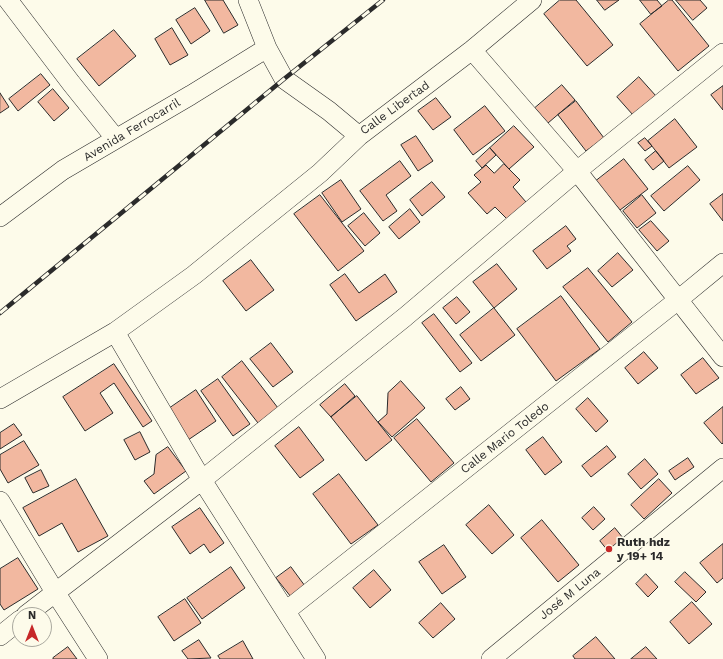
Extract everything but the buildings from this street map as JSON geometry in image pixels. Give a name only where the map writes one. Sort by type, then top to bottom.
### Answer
[{"type":"street","points":[[8,0],[116,139]]},
{"type":"street","name":"Calle Libertad","points":[[248,0],[267,48],[284,79],[329,111],[359,136],[472,50],[532,0]]},
{"type":"street","name":"Avenida Ferrocarril","points":[[0,217],[63,170],[191,95],[267,48]]},
{"type":"street","points":[[472,50],[577,171],[723,357]]},
{"type":"street","points":[[36,607],[202,480],[405,317],[577,171],[723,53]]},
{"type":"street","points":[[0,399],[115,332],[194,275],[320,173],[359,136]]},
{"type":"street","name":"Calle Mario Toledo","points":[[286,611],[723,263]]},
{"type":"street","points":[[115,332],[202,480],[316,659]]},
{"type":"street","name":"José M Luna","points":[[490,659],[723,468]]},
{"type":"street","points":[[0,501],[55,592],[98,659]]},
{"type":"street","points":[[0,636],[12,626]]},
{"type":"railway","points":[[0,313],[284,79],[383,0]]},
{"type":"place","name":"Ruth hdz y 19+ 14","points":[[609,549]]}]
